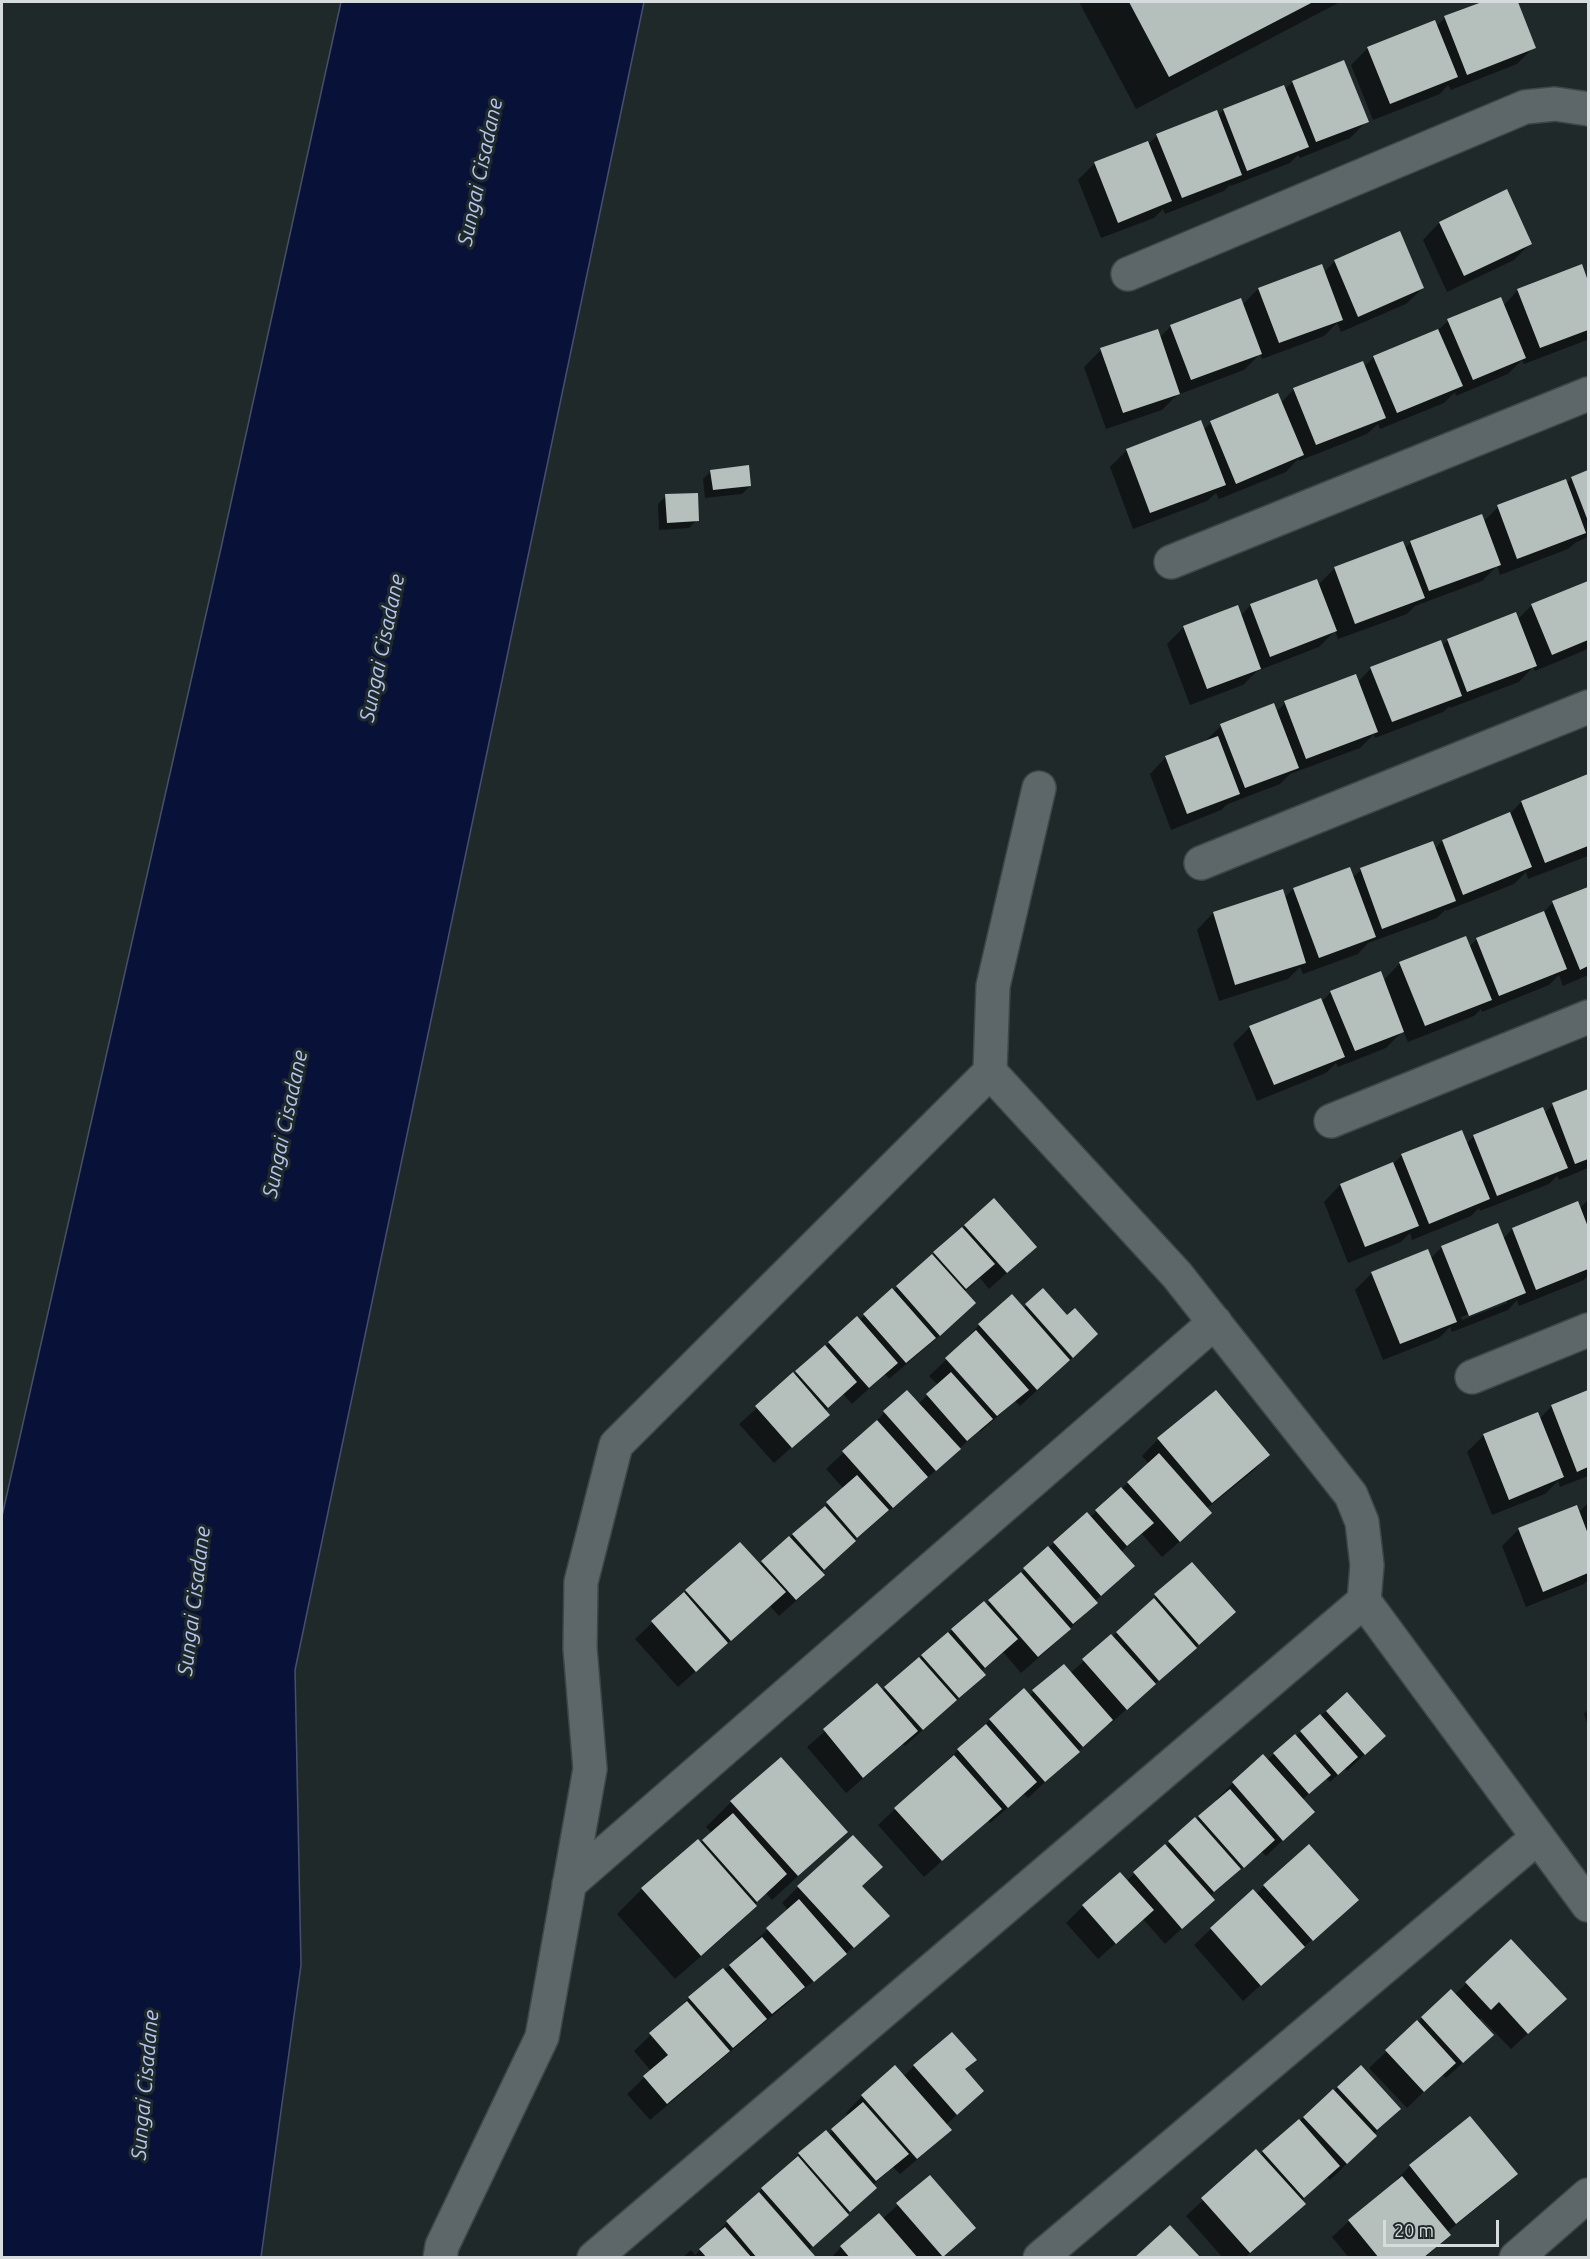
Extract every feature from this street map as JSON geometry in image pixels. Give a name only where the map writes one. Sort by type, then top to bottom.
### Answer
[{"type":"street","points":[[1128,274],[1525,107],[1555,104],[1588,109]]},
{"type":"street","points":[[1171,562],[1588,394]]},
{"type":"street","points":[[1201,863],[1588,707]]},
{"type":"street","points":[[440,2258],[442,2246],[542,2037],[590,1769],[580,1648],[581,1582],[616,1445],[990,1072],[993,986],[1039,788]]},
{"type":"street","points":[[1331,1121],[1588,1017]]},
{"type":"street","points":[[990,1072],[1177,1275],[1351,1495],[1362,1522],[1367,1565],[1364,1601],[1588,1905]]},
{"type":"street","points":[[569,1884],[1215,1322]]},
{"type":"street","points":[[1472,1377],[1588,1330]]},
{"type":"street","points":[[594,2258],[1364,1601]]},
{"type":"street","points":[[1040,2258],[1538,1836]]},
{"type":"street","points":[[1516,2258],[1588,2195]]},
{"type":"water","name":"Sungai Cisadane","points":[[341,2],[644,2],[295,1670],[301,1965],[261,2257],[2,2257],[2,1516],[221,548]]},
{"type":"building","points":[[1129,2],[1313,2],[1169,77]]},
{"type":"building","points":[[1482,2],[1518,2],[1536,48],[1467,75],[1444,16]]},
{"type":"building","points":[[1435,20],[1458,77],[1390,104],[1367,47]]},
{"type":"building","points":[[1344,60],[1369,122],[1316,142],[1292,81]]},
{"type":"building","points":[[1284,85],[1309,147],[1247,171],[1223,109]]},
{"type":"building","points":[[1217,110],[1242,175],[1182,198],[1156,134]]},
{"type":"building","points":[[1148,141],[1172,201],[1118,223],[1094,162]]},
{"type":"building","points":[[1507,189],[1532,244],[1464,276],[1439,222]]},
{"type":"building","points":[[1400,231],[1424,288],[1358,317],[1334,260]]},
{"type":"building","points":[[1322,264],[1343,320],[1279,343],[1258,288]]},
{"type":"building","points":[[1582,264],[1588,281],[1588,330],[1540,348],[1517,289]]},
{"type":"building","points":[[1501,297],[1526,358],[1473,380],[1447,319]]},
{"type":"building","points":[[1241,298],[1262,354],[1191,380],[1170,325]]},
{"type":"building","points":[[1158,329],[1180,394],[1123,413],[1100,348]]},
{"type":"building","points":[[1438,329],[1463,386],[1397,413],[1373,356]]},
{"type":"building","points":[[1363,361],[1386,418],[1316,445],[1293,388]]},
{"type":"building","points":[[1278,393],[1304,455],[1236,484],[1210,421]]},
{"type":"building","points":[[1201,420],[1226,485],[1150,513],[1126,449]]},
{"type":"building","points":[[749,465],[751,486],[713,490],[710,470]]},
{"type":"building","points":[[1588,470],[1588,521],[1571,477]]},
{"type":"building","points":[[1566,479],[1586,533],[1517,559],[1497,505]]},
{"type":"building","points":[[698,493],[699,521],[667,523],[665,494]]},
{"type":"building","points":[[1482,514],[1501,565],[1429,591],[1410,541]]},
{"type":"building","points":[[1403,541],[1425,598],[1355,624],[1334,567]]},
{"type":"building","points":[[1317,579],[1337,631],[1270,657],[1250,604]]},
{"type":"building","points":[[1588,581],[1588,640],[1552,655],[1531,604]]},
{"type":"building","points":[[1238,605],[1261,669],[1207,689],[1183,626]]},
{"type":"building","points":[[1516,612],[1537,666],[1467,692],[1447,639]]},
{"type":"building","points":[[1441,640],[1462,696],[1392,722],[1370,667]]},
{"type":"building","points":[[1356,674],[1378,732],[1306,759],[1284,701]]},
{"type":"building","points":[[1274,703],[1299,768],[1245,788],[1220,724]]},
{"type":"building","points":[[1218,736],[1240,794],[1187,814],[1165,756]]},
{"type":"building","points":[[1588,774],[1588,846],[1545,863],[1521,801]]},
{"type":"building","points":[[1510,812],[1532,867],[1463,895],[1442,840]]},
{"type":"building","points":[[1433,841],[1456,901],[1382,929],[1360,868]]},
{"type":"building","points":[[1350,867],[1376,937],[1319,958],[1293,888]]},
{"type":"building","points":[[1588,887],[1588,966],[1580,970],[1552,901]]},
{"type":"building","points":[[1283,889],[1306,963],[1235,985],[1213,912]]},
{"type":"building","points":[[1544,911],[1567,969],[1499,996],[1476,938]]},
{"type":"building","points":[[1466,936],[1492,1000],[1425,1026],[1399,962]]},
{"type":"building","points":[[1381,971],[1404,1032],[1355,1051],[1330,991]]},
{"type":"building","points":[[1321,998],[1345,1057],[1274,1085],[1249,1026]]},
{"type":"building","points":[[1588,1089],[1588,1159],[1575,1164],[1552,1103]]},
{"type":"building","points":[[1543,1107],[1568,1168],[1497,1196],[1473,1135]]},
{"type":"building","points":[[1462,1130],[1490,1199],[1429,1224],[1401,1154]]},
{"type":"building","points":[[1393,1162],[1419,1226],[1365,1247],[1340,1184]]},
{"type":"building","points":[[994,1198],[1037,1247],[1007,1273],[964,1225]]},
{"type":"building","points":[[1578,1201],[1588,1227],[1588,1269],[1536,1290],[1512,1228]]},
{"type":"building","points":[[1498,1223],[1526,1293],[1469,1316],[1441,1246]]},
{"type":"building","points":[[962,1227],[995,1264],[966,1289],[933,1252]]},
{"type":"building","points":[[1428,1249],[1457,1322],[1400,1344],[1371,1272]]},
{"type":"building","points":[[932,1254],[976,1303],[940,1336],[896,1286]]},
{"type":"building","points":[[892,1288],[936,1338],[906,1363],[863,1314]]},
{"type":"building","points":[[1043,1288],[1067,1315],[1075,1308],[1098,1334],[1073,1358],[1025,1304]]},
{"type":"building","points":[[1012,1294],[1070,1360],[1037,1390],[978,1324]]},
{"type":"building","points":[[857,1316],[898,1363],[869,1388],[828,1342]]},
{"type":"building","points":[[976,1330],[1029,1390],[997,1416],[945,1358]]},
{"type":"building","points":[[825,1345],[857,1382],[828,1408],[795,1371]]},
{"type":"building","points":[[793,1372],[830,1415],[792,1448],[755,1406]]},
{"type":"building","points":[[951,1372],[993,1419],[967,1441],[926,1394]]},
{"type":"building","points":[[907,1390],[961,1449],[936,1471],[883,1411]]},
{"type":"building","points":[[1216,1390],[1270,1455],[1212,1503],[1157,1438]]},
{"type":"building","points":[[1588,1390],[1588,1467],[1577,1472],[1551,1405]]},
{"type":"building","points":[[1538,1412],[1564,1477],[1509,1500],[1483,1434]]},
{"type":"building","points":[[877,1420],[928,1477],[893,1508],[842,1451]]},
{"type":"building","points":[[1159,1453],[1212,1513],[1180,1542],[1127,1482]]},
{"type":"building","points":[[857,1475],[889,1510],[857,1538],[826,1502]]},
{"type":"building","points":[[1121,1487],[1154,1523],[1127,1546],[1095,1510]]},
{"type":"building","points":[[1577,1505],[1588,1534],[1588,1573],[1543,1592],[1518,1528]]},
{"type":"building","points":[[825,1506],[856,1541],[824,1570],[792,1534]]},
{"type":"building","points":[[1087,1512],[1135,1566],[1101,1596],[1053,1542]]},
{"type":"building","points":[[789,1536],[825,1575],[796,1600],[761,1561]]},
{"type":"building","points":[[740,1542],[786,1592],[731,1641],[685,1590]]},
{"type":"building","points":[[1048,1546],[1098,1603],[1073,1624],[1023,1568]]},
{"type":"building","points":[[1192,1562],[1236,1612],[1199,1645],[1154,1594]]},
{"type":"building","points":[[1021,1572],[1071,1629],[1038,1657],[988,1600]]},
{"type":"building","points":[[684,1592],[728,1643],[696,1672],[651,1621]]},
{"type":"building","points":[[1154,1598],[1197,1648],[1159,1681],[1116,1632]]},
{"type":"building","points":[[984,1601],[1018,1639],[985,1668],[951,1629]]},
{"type":"building","points":[[948,1632],[986,1675],[959,1698],[921,1655]]},
{"type":"building","points":[[1111,1634],[1156,1684],[1127,1710],[1082,1659]]},
{"type":"building","points":[[919,1657],[957,1700],[923,1730],[884,1687]]},
{"type":"building","points":[[1064,1664],[1113,1720],[1083,1747],[1032,1690]]},
{"type":"building","points":[[877,1683],[918,1731],[863,1778],[823,1729]]},
{"type":"building","points":[[1024,1688],[1080,1752],[1045,1782],[989,1719]]},
{"type":"building","points":[[1347,1692],[1386,1736],[1365,1755],[1326,1711]]},
{"type":"building","points":[[1320,1714],[1358,1757],[1338,1775],[1300,1731]]},
{"type":"building","points":[[986,1724],[1037,1782],[1008,1808],[957,1749]]},
{"type":"building","points":[[1295,1734],[1331,1775],[1309,1794],[1273,1753]]},
{"type":"building","points":[[1263,1754],[1315,1812],[1283,1841],[1232,1782]]},
{"type":"building","points":[[954,1755],[1002,1809],[942,1861],[894,1808]]},
{"type":"building","points":[[781,1757],[848,1832],[798,1876],[730,1801]]},
{"type":"building","points":[[1230,1789],[1275,1840],[1244,1868],[1198,1816]]},
{"type":"building","points":[[733,1813],[787,1874],[757,1902],[702,1840]]},
{"type":"building","points":[[1195,1817],[1241,1869],[1214,1892],[1168,1841]]},
{"type":"building","points":[[853,1835],[883,1867],[862,1886],[890,1916],[854,1948],[797,1886]]},
{"type":"building","points":[[698,1839],[757,1906],[701,1956],[641,1888]]},
{"type":"building","points":[[1165,1844],[1215,1900],[1182,1929],[1133,1872]]},
{"type":"building","points":[[1309,1844],[1359,1900],[1313,1941],[1263,1885]]},
{"type":"building","points":[[1120,1872],[1154,1910],[1116,1944],[1082,1905]]},
{"type":"building","points":[[1253,1889],[1305,1947],[1261,1986],[1210,1928]]},
{"type":"building","points":[[799,1899],[847,1954],[814,1982],[766,1928]]},
{"type":"building","points":[[762,1937],[805,1987],[772,2014],[729,1965]]},
{"type":"building","points":[[1511,1939],[1567,1999],[1528,2034],[1499,2002],[1491,2010],[1465,1982]]},
{"type":"building","points":[[723,1968],[767,2019],[733,2048],[688,1997]]},
{"type":"building","points":[[1451,1989],[1494,2035],[1463,2063],[1421,2017]]},
{"type":"building","points":[[687,2001],[730,2051],[667,2104],[643,2076],[668,2055],[649,2033]]},
{"type":"building","points":[[1417,2020],[1456,2063],[1424,2092],[1385,2050]]},
{"type":"building","points":[[952,2032],[977,2060],[965,2069],[984,2091],[957,2115],[913,2065]]},
{"type":"building","points":[[895,2065],[952,2130],[917,2159],[861,2095]]},
{"type":"building","points":[[1361,2065],[1401,2109],[1377,2130],[1337,2087]]},
{"type":"building","points":[[1333,2089],[1377,2136],[1347,2164],[1303,2117]]},
{"type":"building","points":[[863,2102],[909,2154],[876,2181],[831,2129]]},
{"type":"building","points":[[1470,2116],[1518,2174],[1456,2224],[1409,2165]]},
{"type":"building","points":[[1299,2119],[1340,2166],[1304,2198],[1262,2151]]},
{"type":"building","points":[[826,2130],[877,2188],[850,2212],[798,2153]]},
{"type":"building","points":[[1256,2149],[1306,2204],[1250,2253],[1201,2198]]},
{"type":"building","points":[[798,2156],[849,2215],[813,2247],[761,2188]]},
{"type":"building","points":[[930,2175],[976,2228],[943,2257],[896,2203]]},
{"type":"building","points":[[1402,2176],[1451,2235],[1423,2258],[1379,2258],[1348,2220]]},
{"type":"building","points":[[759,2192],[815,2256],[813,2258],[757,2258],[726,2221]]},
{"type":"building","points":[[879,2213],[918,2258],[850,2258],[840,2246]]},
{"type":"building","points":[[1170,2225],[1201,2258],[1134,2258]]},
{"type":"building","points":[[725,2227],[752,2258],[707,2258],[699,2249]]}]
